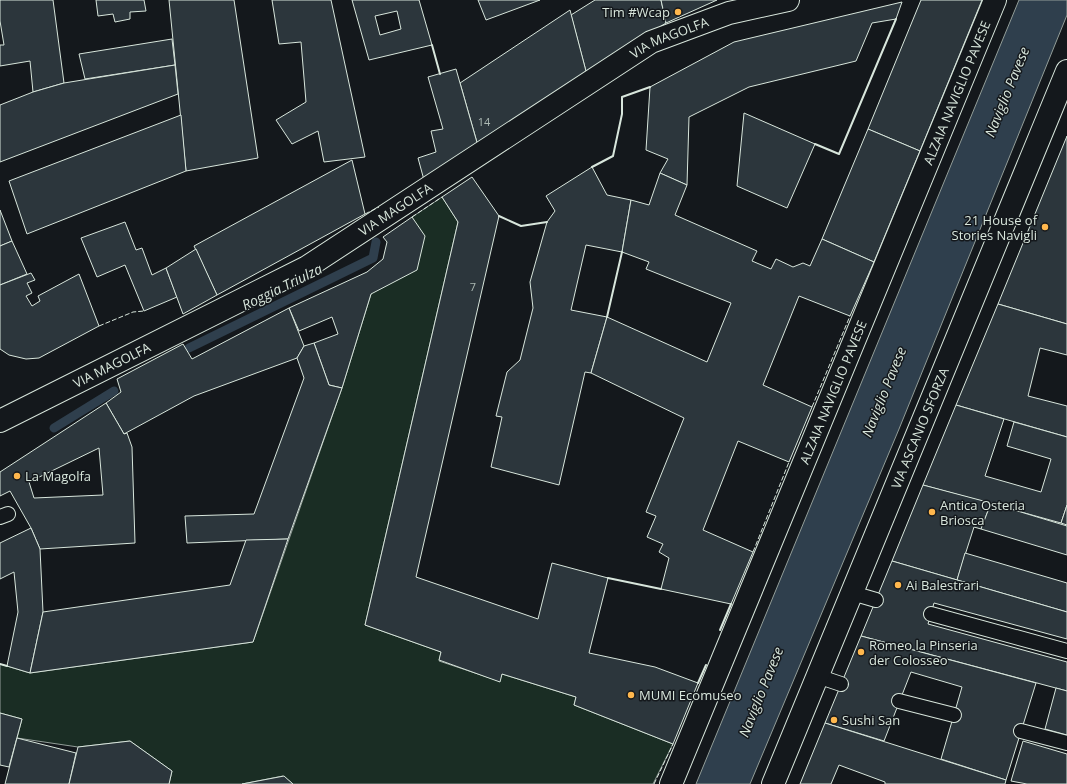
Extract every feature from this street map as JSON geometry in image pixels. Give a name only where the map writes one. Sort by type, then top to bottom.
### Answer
[{"type":"street","name":"VIA MAGOLFA","points":[[0,421],[307,267],[651,42],[729,13],[788,0]]},
{"type":"street","name":"ALZAIA NAVIGLIO PAVESE","points":[[671,784],[995,0]]},
{"type":"street","name":"VIA ASCANIO SFORZA","points":[[773,784],[1066,76]]},
{"type":"lane","points":[[852,593],[876,600]]},
{"type":"lane","points":[[931,614],[1067,651]]},
{"type":"lane","points":[[817,676],[841,684]]},
{"type":"lane","points":[[899,701],[954,715]]},
{"type":"lane","points":[[1021,731],[1067,743]]},
{"type":"green space","points":[[442,197],[458,222],[365,625],[441,652],[439,661],[499,681],[502,674],[576,697],[574,705],[673,744],[653,784],[293,784],[283,776],[242,784],[169,784],[172,771],[130,741],[78,747],[17,738],[22,719],[0,713],[0,664],[30,673],[253,642],[342,388],[371,294],[412,217]]},
{"type":"water","name":"Naviglio Pavese","points":[[1019,0],[1067,0],[1067,15],[899,429],[750,784],[696,784]]},
{"type":"building","points":[[0,0],[53,0],[64,83],[33,92],[30,61],[0,66],[0,45],[4,45],[0,21]]},
{"type":"building","points":[[96,0],[144,0],[146,11],[130,12],[130,19],[115,22],[113,14],[98,16]]},
{"type":"building","points":[[169,0],[234,0],[258,158],[186,171]]},
{"type":"building","points":[[272,0],[331,0],[365,157],[324,162],[318,131],[292,144],[276,120],[306,102],[301,42],[279,44]]},
{"type":"building","points":[[352,0],[419,0],[432,45],[369,60]],"holes":[[[397,11],[401,29],[380,35],[375,16]]]},
{"type":"building","points":[[478,0],[540,0],[486,20]]},
{"type":"building","points":[[595,0],[661,0],[666,23],[600,64],[587,75],[571,15]]},
{"type":"building","name":"Tim #Wcap","points":[[661,0],[717,0],[666,23]]},
{"type":"building","points":[[921,0],[982,0],[920,151],[868,129]]},
{"type":"building","points":[[902,2],[896,19],[872,23],[856,61],[749,87],[689,117],[687,185],[660,173],[668,159],[646,150],[650,87],[734,42]]},
{"type":"building","points":[[570,10],[587,75],[478,146],[460,83]]},
{"type":"building","points":[[172,39],[175,65],[85,79],[79,54]]},
{"type":"building","points":[[175,65],[178,94],[0,162],[0,105],[33,92],[64,83]]},
{"type":"building","points":[[456,69],[478,146],[424,180],[418,158],[436,152],[431,131],[443,129],[428,77]]},
{"type":"building","points":[[744,113],[815,144],[787,208],[737,186]]},
{"type":"building","points":[[181,115],[186,171],[27,234],[9,181]]},
{"type":"building","points":[[868,129],[920,151],[874,262],[822,239]]},
{"type":"building","points":[[1067,136],[1067,324],[998,304]]},
{"type":"building","points":[[352,160],[365,214],[217,295],[194,246]]},
{"type":"building","points":[[592,167],[607,195],[631,200],[622,252],[586,245],[571,310],[607,317],[591,373],[585,372],[559,485],[491,467],[502,417],[496,416],[507,372],[520,360],[533,308],[530,282],[547,222],[555,211],[546,196]]},
{"type":"building","points":[[660,173],[687,185],[675,215],[757,251],[752,261],[771,269],[776,259],[793,267],[803,263],[810,266],[822,239],[874,262],[850,316],[799,296],[763,385],[812,407],[789,462],[738,441],[703,530],[753,552],[731,604],[661,589],[669,558],[659,552],[663,544],[647,537],[656,516],[646,512],[684,418],[591,373],[607,317],[707,362],[731,303],[646,269],[649,262],[622,252],[631,200],[649,205]]},
{"type":"building","points":[[472,177],[499,216],[416,577],[538,619],[552,563],[608,578],[589,653],[655,667],[698,683],[673,744],[574,705],[576,697],[502,674],[500,682],[439,660],[441,652],[365,625],[458,222],[442,197]]},
{"type":"building","points":[[0,210],[12,241],[0,246]]},
{"type":"building","points":[[412,217],[425,236],[417,270],[371,294],[342,388],[329,385],[314,343],[338,334],[332,317],[299,331],[289,308],[367,272],[383,259],[387,242],[383,237]]},
{"type":"building","points":[[125,222],[136,250],[142,248],[152,275],[166,268],[177,297],[144,311],[125,265],[97,277],[81,238]]},
{"type":"building","points":[[12,241],[27,274],[0,285],[0,246]]},
{"type":"building","points":[[196,249],[217,295],[183,314],[166,268]]},
{"type":"building","points":[[31,273],[35,280],[27,283],[32,293],[26,296],[32,306],[40,301],[38,296],[79,274],[99,326],[39,358],[26,359],[9,355],[0,349],[0,285]]},
{"type":"building","points":[[998,304],[1067,324],[1067,355],[1040,348],[1028,396],[1067,406],[1067,437],[956,405]]},
{"type":"building","points":[[289,308],[304,346],[297,358],[194,396],[124,434],[106,403],[121,392],[117,379],[183,344],[192,359]]},
{"type":"building","points":[[314,343],[329,385],[342,388],[288,539],[187,543],[185,516],[254,514],[304,378],[297,358],[304,346]]},
{"type":"building","points":[[106,403],[124,434],[127,433],[132,447],[135,543],[40,549],[31,528],[10,491],[0,496],[0,472]],"holes":[[[99,448],[103,495],[34,498],[29,482]]]},
{"type":"building","points":[[956,405],[1004,419],[985,476],[1041,492],[1051,459],[1007,446],[1014,422],[1067,437],[1067,505],[1061,523],[923,485]]},
{"type":"building","points":[[923,485],[991,503],[981,529],[974,527],[957,580],[892,561]]},
{"type":"building","points":[[991,503],[1067,526],[1067,555],[981,529]]},
{"type":"building","points":[[1067,505],[1067,525],[1061,523]]},
{"type":"building","points":[[31,528],[40,549],[43,612],[30,673],[7,666],[18,612],[14,572],[0,579],[0,543]]},
{"type":"building","points":[[288,539],[253,642],[30,673],[43,612],[230,585],[246,540]]},
{"type":"building","points":[[965,553],[1067,583],[1067,612],[957,580]]},
{"type":"building","points":[[892,561],[1067,612],[1067,639],[934,603],[928,624],[1067,662],[1067,691],[861,636]]},
{"type":"building","points":[[861,636],[1036,683],[1006,780],[941,759],[962,687],[911,672],[884,741],[825,723]]},
{"type":"building","points":[[1056,688],[1067,691],[1067,735],[1045,729]]},
{"type":"building","points":[[0,713],[22,719],[9,767],[0,765]]},
{"type":"building","points":[[825,723],[1006,780],[1005,784],[885,784],[885,782],[839,765],[831,784],[800,784]]},
{"type":"building","points":[[17,738],[76,753],[69,784],[5,784]]},
{"type":"building","points":[[130,741],[172,771],[169,784],[69,784],[78,747]]},
{"type":"building","points":[[1023,741],[1067,754],[1067,784],[1027,784],[1011,781]]},
{"type":"building","points":[[284,776],[293,784],[242,784]]},
{"type":"waterway","name":"Roggia Triulza","points":[[189,348],[373,258],[376,242]]},
{"type":"waterway","name":"Roggia Triulza","points":[[54,428],[114,391]]},
{"type":"fence","points":[[412,217],[442,197]]},
{"type":"fence","points":[[365,214],[379,207]]},
{"type":"fence","points":[[99,326],[133,312],[144,311]]},
{"type":"fence","points":[[812,407],[850,316]]},
{"type":"fence","points":[[753,552],[789,462]]},
{"type":"fence","points":[[654,784],[673,744]]},
{"type":"wall","points":[[815,144],[839,154],[896,19]]},
{"type":"wall","points":[[432,45],[440,74]]},
{"type":"wall","points":[[592,167],[613,156],[622,114],[622,97],[650,87]]},
{"type":"wall","points":[[499,216],[521,226],[547,222]]},
{"type":"wall","points":[[607,317],[622,252]]},
{"type":"wall","points":[[608,578],[661,589]]},
{"type":"wall","points":[[720,630],[731,604]]},
{"type":"wall","points":[[0,664],[7,666]]},
{"type":"wall","points":[[698,683],[706,665]]},
{"type":"place","name":"Tim #Wcap","points":[[678,12]]},
{"type":"place","name":"21 House of Stories Navigli","points":[[1045,227]]},
{"type":"place","name":"La Magolfa","points":[[17,476]]},
{"type":"place","name":"Antica Osteria Briosca","points":[[932,512]]},
{"type":"place","name":"Ai Balestrari","points":[[898,585]]},
{"type":"place","name":"Romeo la Pinseria der Colosseo","points":[[861,652]]},
{"type":"place","name":"MUMI Ecomuseo","points":[[631,695]]},
{"type":"place","name":"Sushi San","points":[[834,720]]}]
